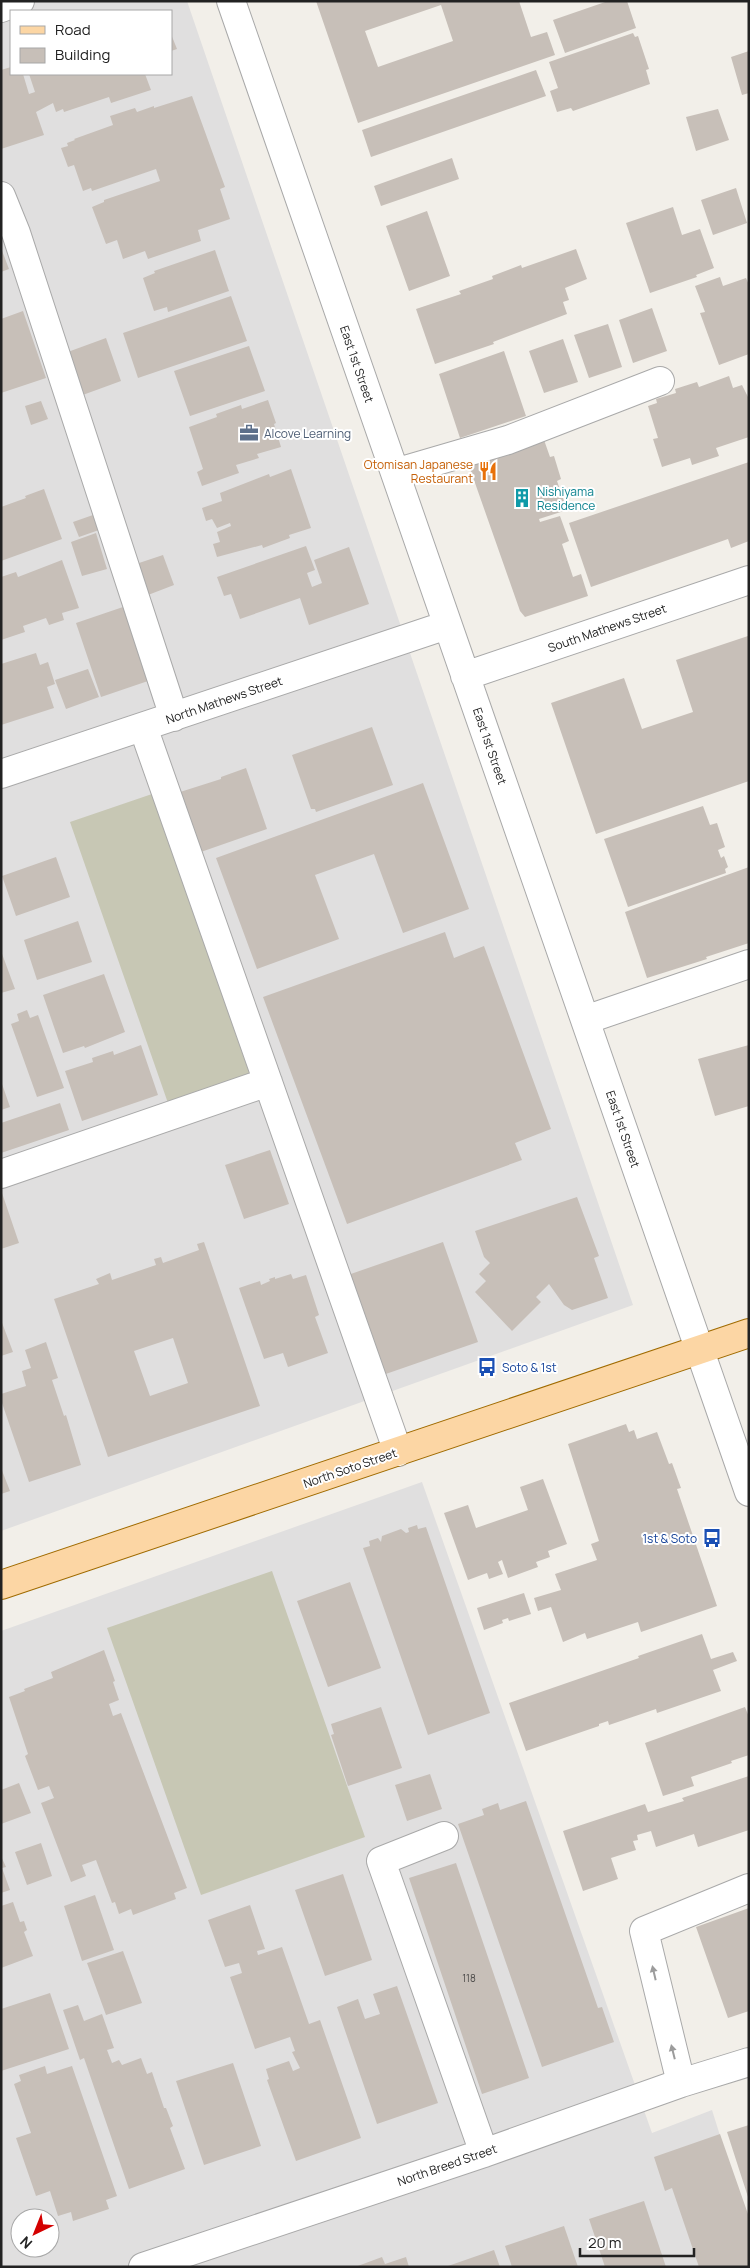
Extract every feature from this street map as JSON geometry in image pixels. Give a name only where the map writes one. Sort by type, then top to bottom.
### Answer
[{"type":"main road","name":"North Soto Street","points":[[1,1585],[749,1333]]},
{"type":"street","points":[[1,8],[20,1]]},
{"type":"street","name":"East 1st Street","points":[[231,1],[749,1492]]},
{"type":"street","points":[[1,196],[16,233],[174,716]]},
{"type":"street","points":[[395,473],[508,440],[660,381]]},
{"type":"street","name":"South Mathews Street","points":[[465,676],[749,580]]},
{"type":"street","name":"North Mathews Street","points":[[1,774],[447,625]]},
{"type":"street","points":[[143,727],[398,1452]]},
{"type":"street","points":[[585,1020],[749,964]]},
{"type":"street","points":[[1,1174],[268,1082]]},
{"type":"street","points":[[444,1836],[381,1861],[484,2153]]},
{"type":"street","points":[[681,2083],[644,1931],[749,1888]]},
{"type":"street","name":"North Breed Street","points":[[143,2267],[484,2153],[681,2083],[749,2062]]},
{"type":"shaded area","points":[[1,1],[187,1],[633,1305],[1,1531]]},
{"type":"shaded area","points":[[152,794],[251,1078],[169,1106],[70,822]]},
{"type":"shaded area","points":[[422,1482],[652,2133],[712,2110],[749,2228],[749,2267],[1,2267],[1,1631]]},
{"type":"shaded area","points":[[272,1571],[365,1837],[201,1895],[107,1628]]},
{"type":"building","points":[[316,1],[519,1],[531,37],[547,32],[555,55],[358,123]],"holes":[[[441,5],[453,41],[378,67],[365,31]]]},
{"type":"building","points":[[608,1],[627,1],[636,28],[565,53],[553,20]]},
{"type":"building","points":[[633,33],[635,37],[638,36],[649,69],[646,70],[650,84],[573,111],[571,108],[557,112],[550,91],[558,88],[549,62]]},
{"type":"building","points":[[172,36],[177,49],[172,51]]},
{"type":"building","points":[[749,51],[749,93],[742,95],[731,57]]},
{"type":"building","points":[[10,67],[10,75],[23,75],[29,94],[35,92],[29,75],[145,75],[151,90],[111,103],[109,97],[64,112],[63,109],[56,112],[53,103],[36,112],[44,135],[1,149],[1,70]]},
{"type":"building","points":[[536,70],[546,96],[371,157],[362,130]]},
{"type":"building","points":[[192,96],[225,187],[220,189],[230,219],[198,230],[201,241],[148,259],[145,251],[123,259],[117,240],[106,244],[92,207],[104,202],[104,200],[160,181],[156,169],[92,191],[91,188],[83,191],[74,165],[68,167],[61,148],[68,146],[67,143],[74,139],[113,125],[110,116],[135,108],[137,112],[154,106],[154,108]]},
{"type":"building","points":[[718,109],[729,140],[696,151],[686,117]]},
{"type":"building","points":[[452,158],[459,179],[381,206],[374,186]]},
{"type":"building","points":[[736,188],[747,223],[713,235],[701,200]]},
{"type":"building","points":[[673,207],[682,235],[700,229],[714,268],[696,275],[697,277],[650,293],[626,223]]},
{"type":"building","points":[[427,211],[450,276],[409,291],[386,226]]},
{"type":"building","points":[[1,248],[9,269],[1,272]]},
{"type":"building","points":[[576,249],[587,279],[565,288],[569,300],[563,302],[567,314],[493,342],[494,344],[435,364],[416,309],[461,294],[459,291],[493,279],[492,276],[521,265],[522,268]]},
{"type":"building","points":[[215,250],[229,291],[168,312],[167,307],[154,311],[143,278],[155,273],[154,271]]},
{"type":"building","points":[[720,277],[723,286],[746,278],[749,285],[749,354],[719,365],[700,313],[705,312],[695,286]]},
{"type":"building","points":[[231,296],[247,341],[138,378],[123,333]]},
{"type":"building","points":[[652,308],[667,351],[633,363],[619,320]]},
{"type":"building","points":[[23,311],[46,378],[1,393],[1,319]]},
{"type":"building","points":[[608,324],[622,367],[589,378],[574,335]]},
{"type":"building","points":[[106,338],[121,381],[80,396],[65,353]]},
{"type":"building","points":[[563,339],[578,382],[544,393],[529,351]]},
{"type":"building","points":[[249,346],[265,391],[190,416],[174,371]]},
{"type":"building","points":[[504,351],[526,416],[460,438],[439,374]]},
{"type":"building","points":[[729,376],[733,388],[742,385],[749,399],[749,437],[716,448],[719,456],[692,465],[690,458],[662,467],[653,439],[658,438],[648,406],[657,403],[656,399],[676,393],[675,389],[697,382],[699,387]]},
{"type":"building","points":[[268,400],[276,423],[274,424],[281,447],[257,454],[259,458],[236,465],[239,473],[202,486],[197,472],[203,469],[189,427],[217,417],[216,414],[241,405],[242,409]]},
{"type":"building","points":[[41,401],[48,419],[31,425],[25,406]]},
{"type":"building","points":[[543,437],[550,457],[554,456],[561,479],[557,481],[567,510],[539,519],[540,522],[560,516],[569,541],[562,544],[573,577],[581,574],[588,596],[525,617],[520,611],[468,463]]},
{"type":"building","points":[[749,462],[749,541],[731,548],[728,539],[591,587],[569,523]]},
{"type":"building","points":[[291,469],[311,528],[289,535],[290,538],[263,548],[262,545],[217,557],[213,544],[220,542],[217,532],[231,526],[230,523],[217,528],[212,519],[206,521],[202,508],[222,501],[220,493],[269,474],[270,477]]},
{"type":"building","points":[[44,489],[62,539],[1,561],[1,507]]},
{"type":"building","points":[[93,515],[99,530],[79,537],[73,522]]},
{"type":"building","points":[[96,533],[107,569],[82,576],[71,542]]},
{"type":"building","points":[[306,546],[315,570],[307,573],[312,587],[322,583],[314,560],[349,547],[369,604],[309,625],[300,598],[240,619],[231,594],[224,596],[217,577]]},
{"type":"building","points":[[163,555],[174,585],[148,595],[136,564]]},
{"type":"building","points":[[62,560],[79,608],[62,613],[64,620],[49,625],[46,618],[23,626],[25,632],[1,640],[1,577],[16,572],[18,577]]},
{"type":"building","points":[[123,607],[136,646],[138,645],[148,681],[101,697],[76,623]]},
{"type":"building","points":[[748,636],[749,781],[596,834],[551,703],[624,678],[642,729],[693,712],[676,660]]},
{"type":"building","points":[[36,653],[40,665],[48,662],[55,684],[47,687],[54,708],[1,725],[1,664]]},
{"type":"building","points":[[88,669],[99,697],[66,709],[55,680]]},
{"type":"building","points":[[372,727],[393,785],[316,812],[315,809],[311,809],[292,755]]},
{"type":"building","points":[[246,768],[267,829],[198,853],[177,793],[221,779],[221,777]]},
{"type":"building","points":[[423,783],[469,909],[403,933],[374,854],[315,875],[339,939],[257,969],[216,858]]},
{"type":"building","points":[[703,806],[710,825],[717,823],[725,847],[718,850],[721,858],[724,856],[728,867],[725,869],[726,873],[628,907],[604,839]]},
{"type":"building","points":[[56,857],[70,897],[16,916],[2,876]]},
{"type":"building","points":[[749,867],[749,943],[706,957],[707,959],[647,978],[625,912]]},
{"type":"building","points":[[78,921],[92,962],[37,980],[24,940]]},
{"type":"building","points":[[445,932],[454,958],[484,946],[551,1129],[515,1143],[522,1160],[347,1224],[263,997]]},
{"type":"building","points":[[1,951],[15,989],[1,993]]},
{"type":"building","points":[[104,974],[125,1032],[85,1048],[84,1046],[63,1053],[43,995]]},
{"type":"building","points":[[27,1010],[30,1018],[38,1015],[64,1088],[37,1097],[11,1024],[19,1021],[17,1014]]},
{"type":"building","points":[[141,1045],[158,1095],[82,1121],[65,1071],[93,1062],[92,1058],[113,1051],[114,1055]]},
{"type":"building","points":[[749,1045],[749,1106],[715,1116],[698,1059]]},
{"type":"building","points":[[1,1081],[10,1107],[1,1110]]},
{"type":"building","points":[[60,1103],[69,1130],[1,1153],[1,1123]]},
{"type":"building","points":[[270,1150],[289,1204],[244,1219],[225,1165]]},
{"type":"building","points":[[1,1190],[19,1243],[1,1249]]},
{"type":"building","points":[[577,1197],[599,1256],[594,1258],[608,1298],[572,1310],[564,1305],[549,1284],[536,1297],[541,1302],[512,1331],[475,1292],[486,1281],[479,1274],[490,1263],[484,1257],[475,1231]]},
{"type":"building","points":[[204,1242],[260,1406],[108,1457],[54,1299],[99,1284],[96,1279],[110,1273],[112,1280],[156,1265],[154,1259],[161,1257],[163,1263],[199,1250],[197,1244]],"holes":[[[173,1338],[188,1383],[150,1396],[134,1351]]]},
{"type":"building","points":[[443,1242],[478,1342],[380,1376],[345,1276]]},
{"type":"building","points":[[291,1274],[293,1279],[306,1275],[319,1315],[315,1317],[328,1353],[288,1367],[283,1353],[264,1359],[239,1288],[260,1281],[261,1285],[270,1281],[269,1279]]},
{"type":"building","points":[[1,1320],[13,1352],[1,1356]]},
{"type":"building","points":[[46,1342],[58,1378],[52,1380],[64,1416],[66,1415],[81,1465],[29,1482],[1,1400],[1,1394],[26,1386],[22,1371],[31,1368],[25,1350]]},
{"type":"building","points":[[626,1424],[629,1432],[634,1430],[637,1439],[657,1432],[669,1464],[672,1463],[681,1488],[677,1489],[717,1606],[641,1632],[638,1622],[587,1639],[585,1633],[563,1642],[551,1607],[538,1611],[534,1598],[561,1590],[555,1574],[597,1560],[591,1544],[599,1541],[568,1444]]},
{"type":"building","points":[[1,1468],[10,1491],[1,1494]]},
{"type":"building","points":[[543,1479],[567,1544],[548,1551],[550,1557],[536,1562],[538,1567],[508,1578],[502,1560],[498,1562],[503,1574],[489,1579],[487,1573],[468,1580],[444,1513],[468,1505],[476,1528],[528,1510],[520,1487]]},
{"type":"building","points":[[417,1525],[418,1529],[426,1527],[490,1713],[428,1735],[363,1548],[370,1546],[369,1541],[378,1538],[381,1542],[382,1536],[401,1529],[406,1533],[409,1532],[408,1528]]},
{"type":"building","points":[[350,1582],[381,1668],[328,1687],[297,1601]]},
{"type":"building","points":[[524,1593],[531,1614],[509,1621],[508,1618],[502,1620],[503,1623],[484,1630],[477,1608]]},
{"type":"building","points":[[702,1634],[711,1659],[733,1652],[737,1661],[713,1670],[721,1691],[657,1713],[656,1709],[609,1725],[608,1721],[599,1724],[599,1726],[526,1751],[509,1703]]},
{"type":"building","points":[[104,1650],[115,1681],[113,1682],[119,1700],[109,1704],[113,1716],[121,1713],[187,1888],[174,1893],[176,1899],[133,1915],[131,1909],[119,1914],[115,1902],[112,1903],[96,1860],[82,1865],[86,1876],[71,1882],[41,1803],[54,1798],[49,1786],[38,1790],[25,1756],[28,1754],[9,1697],[53,1678],[51,1672]]},
{"type":"building","points":[[381,1707],[402,1768],[348,1786],[331,1735],[334,1734],[331,1724]]},
{"type":"building","points":[[745,1707],[749,1717],[749,1755],[691,1777],[694,1786],[663,1796],[645,1743]]},
{"type":"building","points":[[430,1774],[442,1809],[407,1821],[395,1785]]},
{"type":"building","points":[[749,1776],[749,1830],[698,1847],[694,1834],[656,1847],[651,1831],[637,1835],[638,1840],[633,1841],[636,1850],[611,1858],[618,1879],[583,1891],[563,1831],[645,1804],[648,1812],[684,1801],[682,1798]]},
{"type":"building","points":[[19,1783],[31,1813],[1,1824],[1,1790]]},
{"type":"building","points":[[526,1801],[598,2008],[602,2007],[614,2042],[542,2067],[458,1824],[484,1815],[482,1809],[498,1803],[500,1810]]},
{"type":"building","points":[[41,1843],[52,1876],[27,1885],[15,1852]]},
{"type":"building","points":[[1,1856],[6,1867],[2,1868],[10,1890],[1,1893]]},
{"type":"building","points":[[456,1863],[529,2078],[482,2094],[409,1878]]},
{"type":"building","points":[[343,1874],[372,1960],[325,1976],[295,1890]]},
{"type":"building","points":[[95,1895],[114,1950],[82,1961],[64,1906]]},
{"type":"building","points":[[13,1902],[20,1922],[24,1921],[27,1930],[24,1932],[33,1956],[1,1968],[1,1906]]},
{"type":"building","points":[[250,1905],[265,1949],[257,1951],[258,1955],[282,1947],[309,2024],[320,2020],[361,2138],[296,2161],[267,2080],[269,2079],[266,2069],[289,2061],[293,2071],[300,2068],[292,2052],[295,2051],[290,2037],[255,2049],[230,1977],[242,1973],[239,1963],[225,1967],[208,1920]]},
{"type":"building","points":[[749,1908],[749,2011],[728,2018],[696,1927]]},
{"type":"building","points":[[123,1951],[142,2003],[106,2015],[87,1963]]},
{"type":"building","points":[[397,1986],[438,2103],[377,2124],[337,2007],[358,1999],[365,2019],[380,2014],[373,1994]]},
{"type":"building","points":[[50,1993],[69,2049],[1,2071],[1,2009]]},
{"type":"building","points":[[78,2005],[84,2021],[102,2014],[114,2048],[107,2050],[112,2063],[119,2060],[122,2065],[141,2058],[147,2074],[152,2072],[164,2108],[166,2108],[173,2126],[170,2128],[185,2169],[129,2189],[84,2058],[80,2060],[63,2010]]},
{"type":"building","points":[[233,2063],[261,2146],[204,2165],[176,2081]]},
{"type":"building","points":[[45,2066],[47,2074],[72,2066],[117,2196],[106,2200],[109,2209],[73,2221],[71,2212],[60,2215],[60,2208],[55,2208],[50,2191],[36,2196],[16,2138],[31,2133],[14,2084],[21,2081],[19,2075]]},
{"type":"building","points":[[749,2125],[749,2197],[748,2197],[727,2132]]},
{"type":"building","points":[[720,2134],[749,2217],[749,2267],[699,2267],[672,2188],[665,2191],[654,2157]]},
{"type":"building","points":[[644,2201],[666,2267],[605,2267],[589,2219]]},
{"type":"building","points":[[564,2226],[578,2267],[512,2267],[505,2246]]},
{"type":"building","points":[[494,2250],[500,2267],[448,2267],[448,2266]]},
{"type":"building","points":[[382,2257],[385,2264],[406,2257],[409,2267],[355,2267]]},
{"type":"place","name":"Alcove Learning","points":[[249,433]]},
{"type":"place","name":"Otomisan Japanese Restaurant","points":[[488,471]]},
{"type":"place","name":"Nishiyama Residence","points":[[522,498]]},
{"type":"place","name":"Soto & 1st","points":[[487,1367]]},
{"type":"place","name":"1st & Soto","points":[[712,1538]]}]
